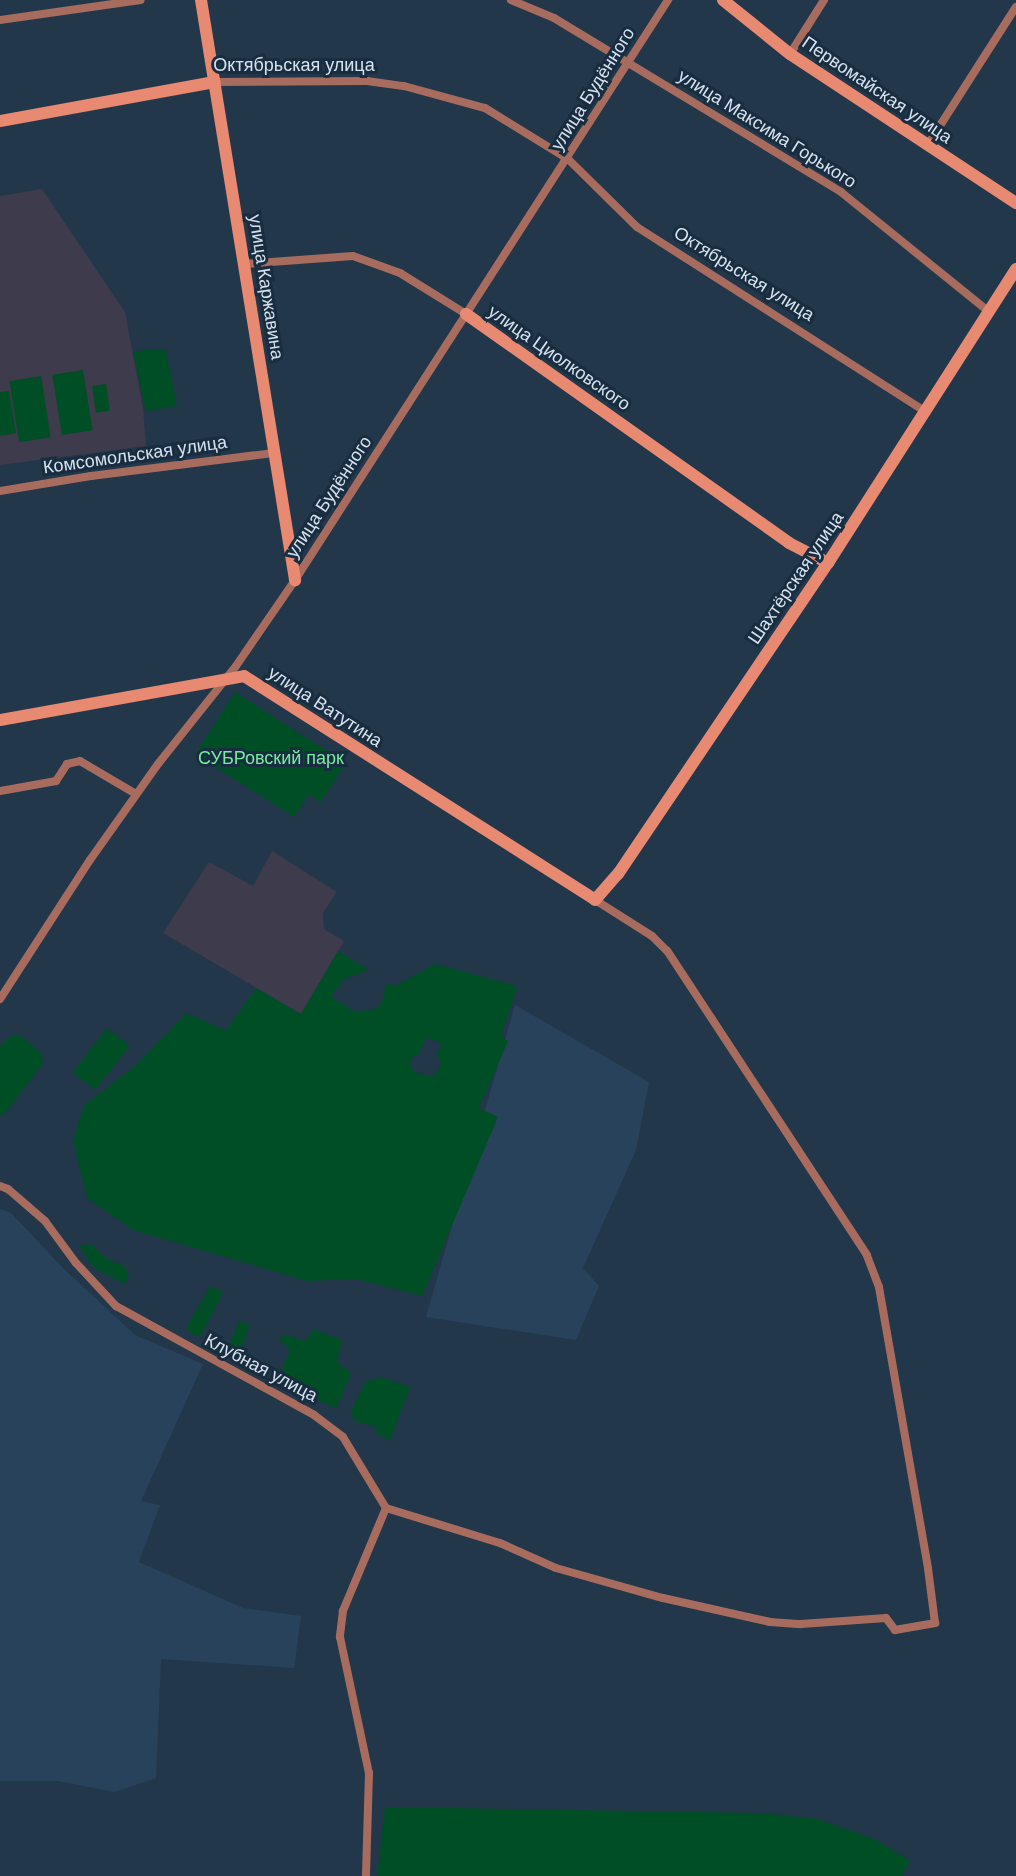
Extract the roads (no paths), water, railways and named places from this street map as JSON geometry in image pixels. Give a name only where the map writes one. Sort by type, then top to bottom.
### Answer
[{"type":"street","points":[[0,20],[141,0]]},
{"type":"street","name":"улица Каржавина","points":[[201,0],[295,580]]},
{"type":"street","name":"улица Максима Горького","points":[[511,0],[554,18],[841,192],[988,311]]},
{"type":"street","name":"улица Будённого","points":[[0,999],[136,794],[223,679],[236,666],[295,580],[568,159],[668,0]]},
{"type":"street","name":"Первомайская улица","points":[[723,0],[790,54],[1016,203]]},
{"type":"street","points":[[790,54],[824,0]]},
{"type":"street","points":[[927,146],[1016,7]]},
{"type":"street","name":"Октябрьская улица","points":[[0,121],[214,82],[329,80],[404,86],[485,108],[568,159],[637,227],[925,411]]},
{"type":"street","name":"улица Циолковского","points":[[244,264],[353,256],[400,273],[466,314],[789,543],[828,563]]},
{"type":"street","name":"Шахтёрская улица","points":[[595,900],[618,874],[828,563],[1016,269]]},
{"type":"street","name":"Комсомольская улица","points":[[0,491],[91,476],[274,453]]},
{"type":"street","name":"улица Ватутина","points":[[0,720],[244,676],[595,900]]},
{"type":"street","points":[[0,791],[56,781],[67,764],[80,761],[136,794]]},
{"type":"street","points":[[366,1876],[369,1773],[340,1637],[343,1611],[386,1508],[469,1532],[556,1568],[663,1598],[770,1622],[801,1623],[886,1618],[895,1630],[935,1623],[928,1568],[879,1287],[867,1255],[668,951],[652,936],[595,900]]},
{"type":"street","name":"Клубная улица","points":[[0,1186],[8,1189],[45,1221],[76,1263],[116,1306],[314,1415],[344,1437],[386,1508]]},
{"type":"park label","name":"СУБРовский парк","points":[[271,758]]}]
